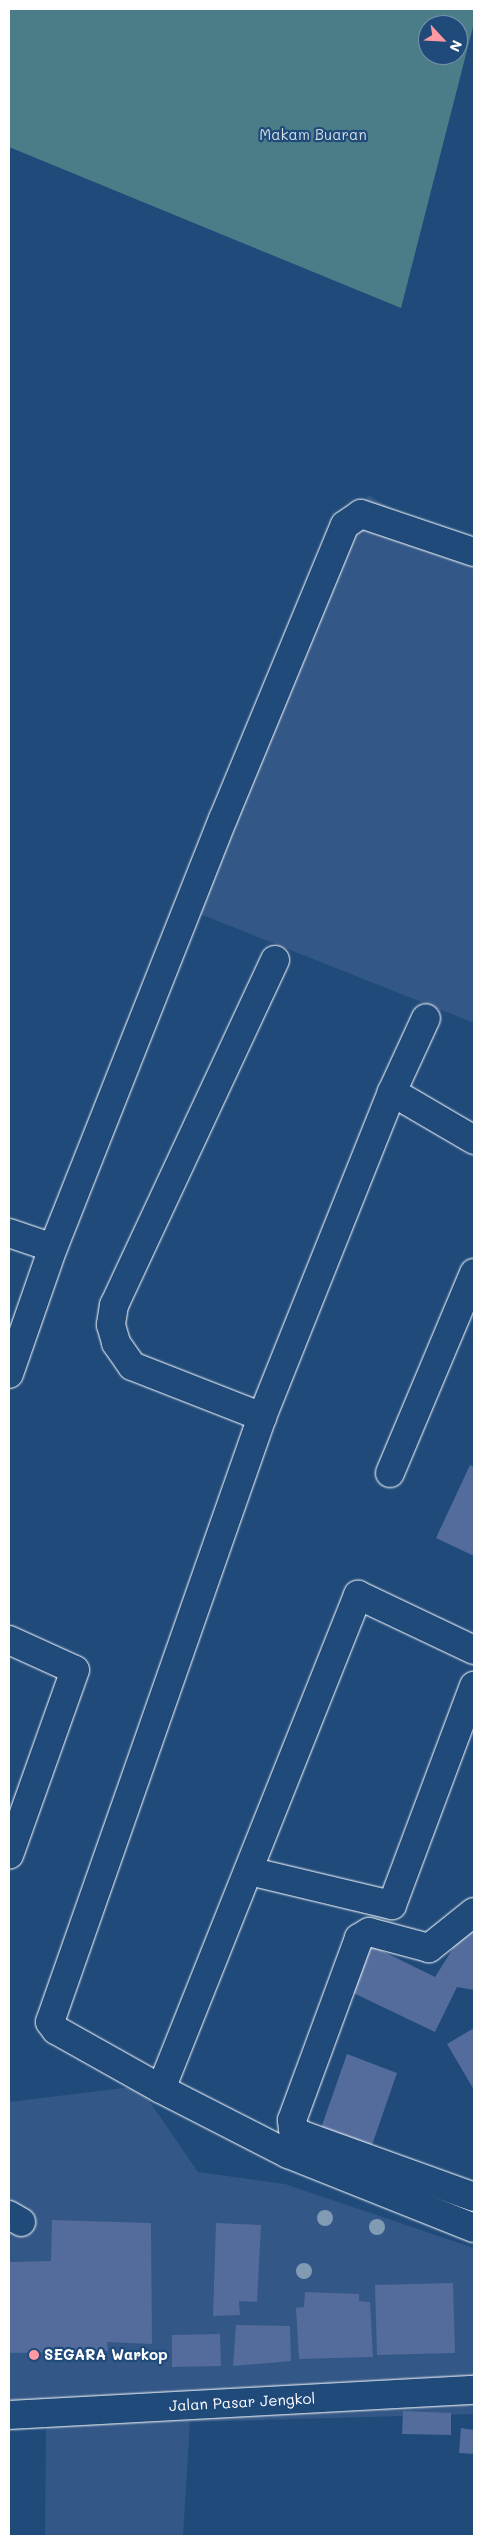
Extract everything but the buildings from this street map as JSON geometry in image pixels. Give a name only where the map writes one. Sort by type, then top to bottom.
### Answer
[{"type":"street","points":[[9,1374],[53,1248],[223,819],[346,525],[361,514],[474,552]]},
{"type":"street","points":[[262,1417],[132,1366],[116,1343],[111,1325],[114,1305],[275,960]]},
{"type":"street","points":[[426,1018],[392,1092],[262,1417],[50,2022],[56,2030],[161,2089],[288,2154],[474,2228]]},
{"type":"street","points":[[392,1092],[474,1140]]},
{"type":"street","points":[[9,1233],[53,1248]]},
{"type":"street","points":[[390,1473],[474,1273]]},
{"type":"street","points":[[161,2089],[358,1595],[474,1650]]},
{"type":"street","points":[[9,1640],[75,1670],[9,1855]]},
{"type":"street","points":[[249,1870],[392,1905],[474,1686]]},
{"type":"street","points":[[474,1912],[429,1948],[368,1932],[359,1938],[292,2120],[293,2129],[302,2135],[474,2197]]},
{"type":"street","name":"Jalan Pasar Jengkol","points":[[9,2415],[474,2390]]},
{"type":"shaded area","points":[[368,495],[474,556],[474,1023],[200,914]]},
{"type":"shaded area","points":[[139,2086],[198,2172],[285,2184],[474,2248],[474,2414],[190,2422],[183,2536],[45,2536],[46,2428],[9,2430],[9,2102]]},
{"type":"green space","name":"Makam Buaran","points":[[9,9],[474,9],[474,23],[468,46],[468,15],[418,15],[418,65],[463,65],[401,308],[9,147]]},
{"type":"place","name":"SEGARA Warkop","points":[[34,2355]]}]
